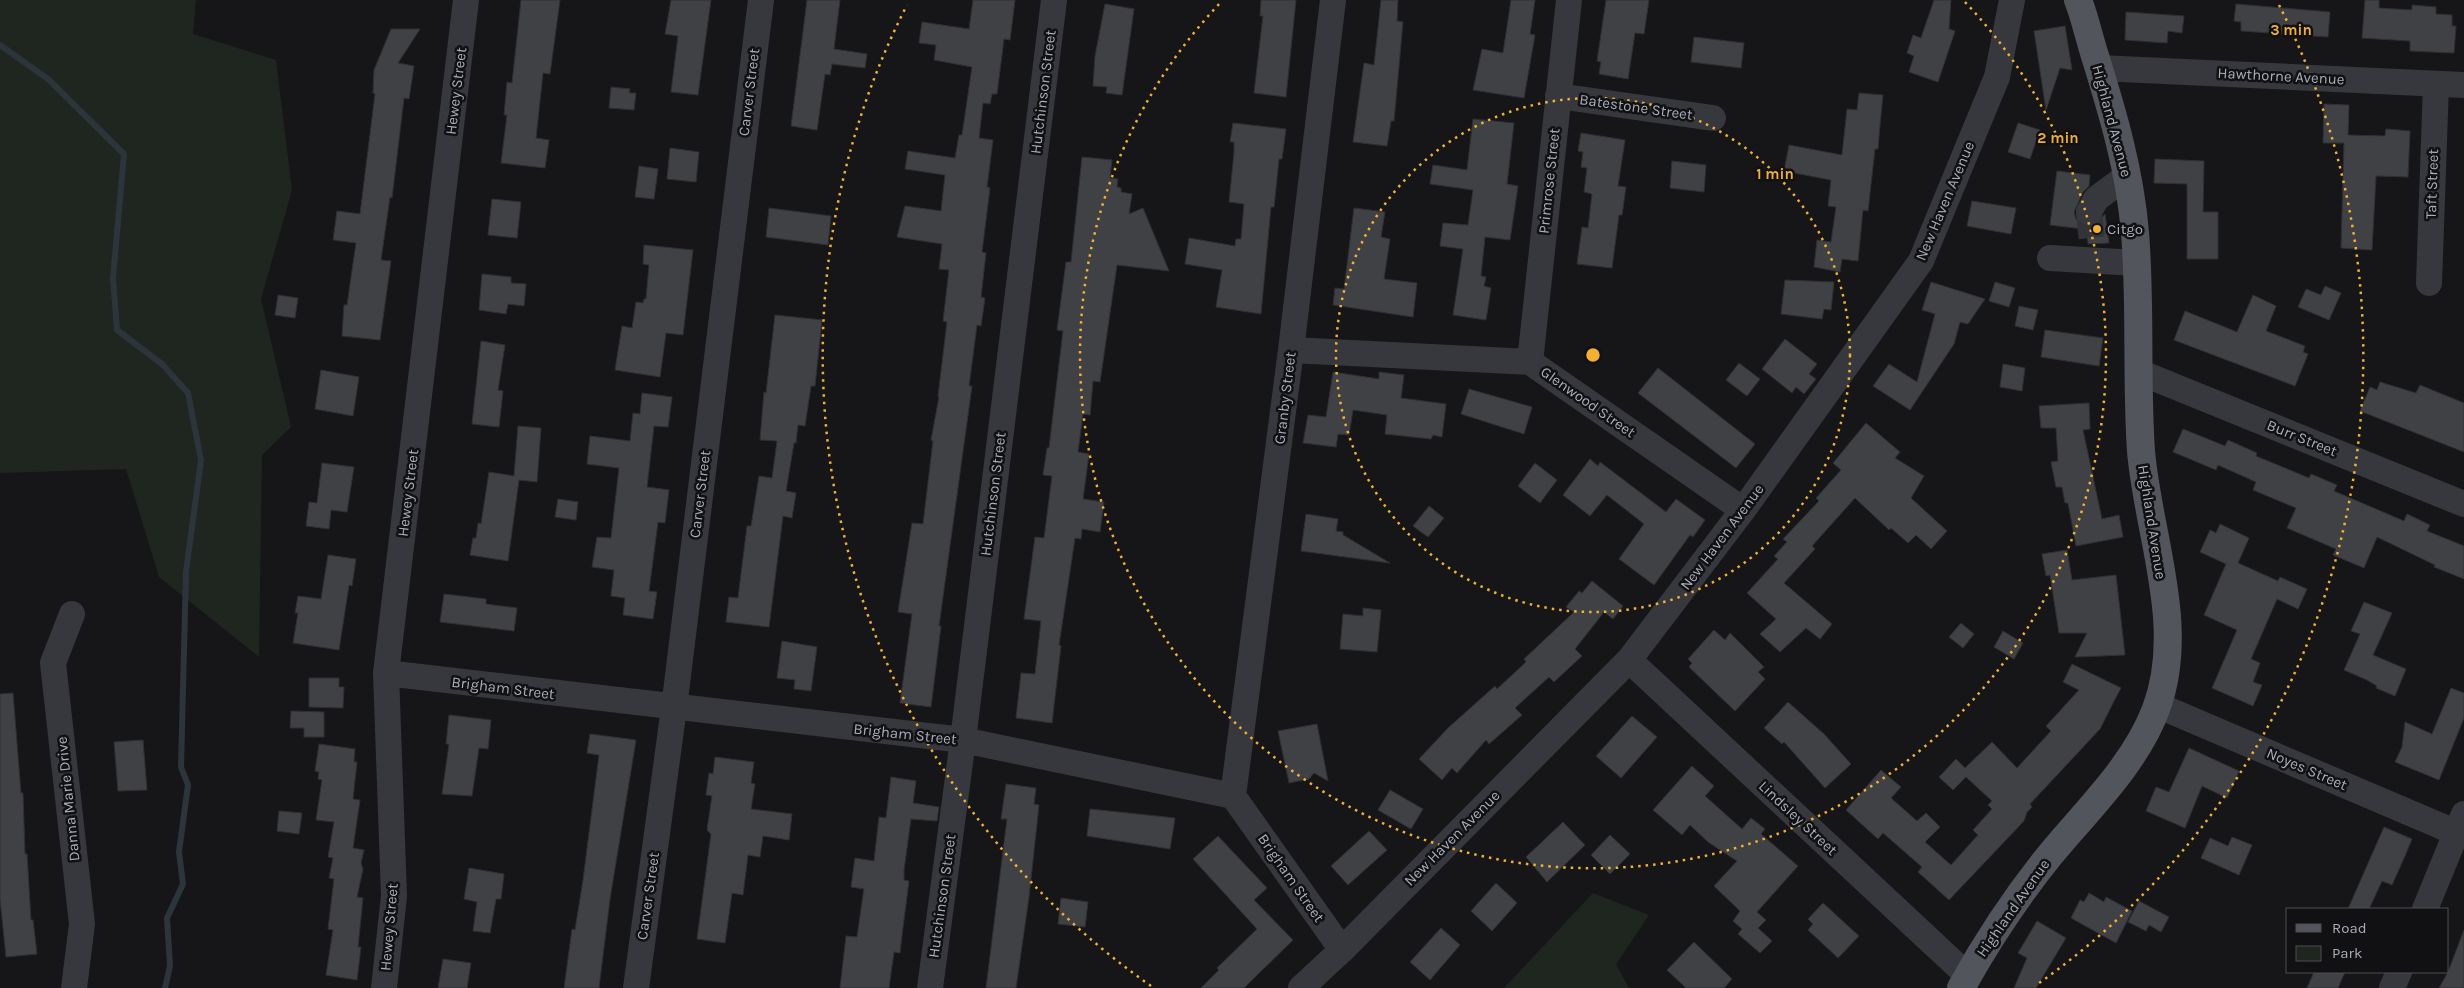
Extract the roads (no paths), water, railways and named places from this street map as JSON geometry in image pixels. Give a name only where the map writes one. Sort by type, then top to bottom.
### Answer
[{"type":"main road","name":"Highland Avenue","points":[[1964,982],[2026,887],[2121,768],[2147,728],[2157,705],[2166,674],[2168,634],[2142,459],[2137,263],[2128,176],[2117,130],[2078,0]]},
{"type":"street","name":"Hewey Street","points":[[384,988],[394,896],[386,673],[466,0]]},
{"type":"street","name":"Carver Street","points":[[636,988],[674,708],[760,0]]},
{"type":"street","name":"Hutchinson Street","points":[[930,988],[963,740],[1054,0]]},
{"type":"street","name":"Granby Street","points":[[1233,796],[1292,350],[1333,0]]},
{"type":"street","name":"Primrose Street","points":[[1530,362],[1569,0]]},
{"type":"street","name":"New Haven Avenue","points":[[1301,988],[1342,950],[1629,660],[1743,510],[1921,261],[1997,76],[2012,0]]},
{"type":"street","name":"Hawthorne Avenue","points":[[2099,68],[2464,85]]},
{"type":"street","name":"Taft Street","points":[[2429,284],[2436,84]]},
{"type":"street","name":"Batestone Street","points":[[1558,96],[1713,118]]},
{"type":"street","points":[[2095,208],[2128,176]]},
{"type":"street","points":[[2050,258],[2098,248],[2137,263]]},
{"type":"street","name":"Glenwood Street","points":[[1292,350],[1530,362],[1743,510]]},
{"type":"street","name":"Burr Street","points":[[2139,372],[2464,504]]},
{"type":"street","name":"Danna Marie Drive","points":[[72,614],[53,663],[82,924],[74,988]]},
{"type":"street","name":"Lindsley Street","points":[[1629,660],[1964,982]]},
{"type":"street","name":"Brigham Street","points":[[386,673],[674,708],[963,740],[1233,796],[1342,950]]},
{"type":"street","name":"Noyes Street","points":[[2157,705],[2460,823]]},
{"type":"street","points":[[2425,908],[2460,823]]},
{"type":"street","points":[[2392,988],[2399,973]]},
{"type":"waterway","points":[[0,45],[48,79],[124,154],[113,278],[117,330],[162,364],[188,393],[201,460],[186,572],[181,767],[188,785],[179,852],[183,884],[167,918],[170,966],[165,988]]},
{"type":"tunnel","points":[[2089,212],[2092,242]]},
{"type":"place","name":"Citgo","points":[[2097,229]]}]
